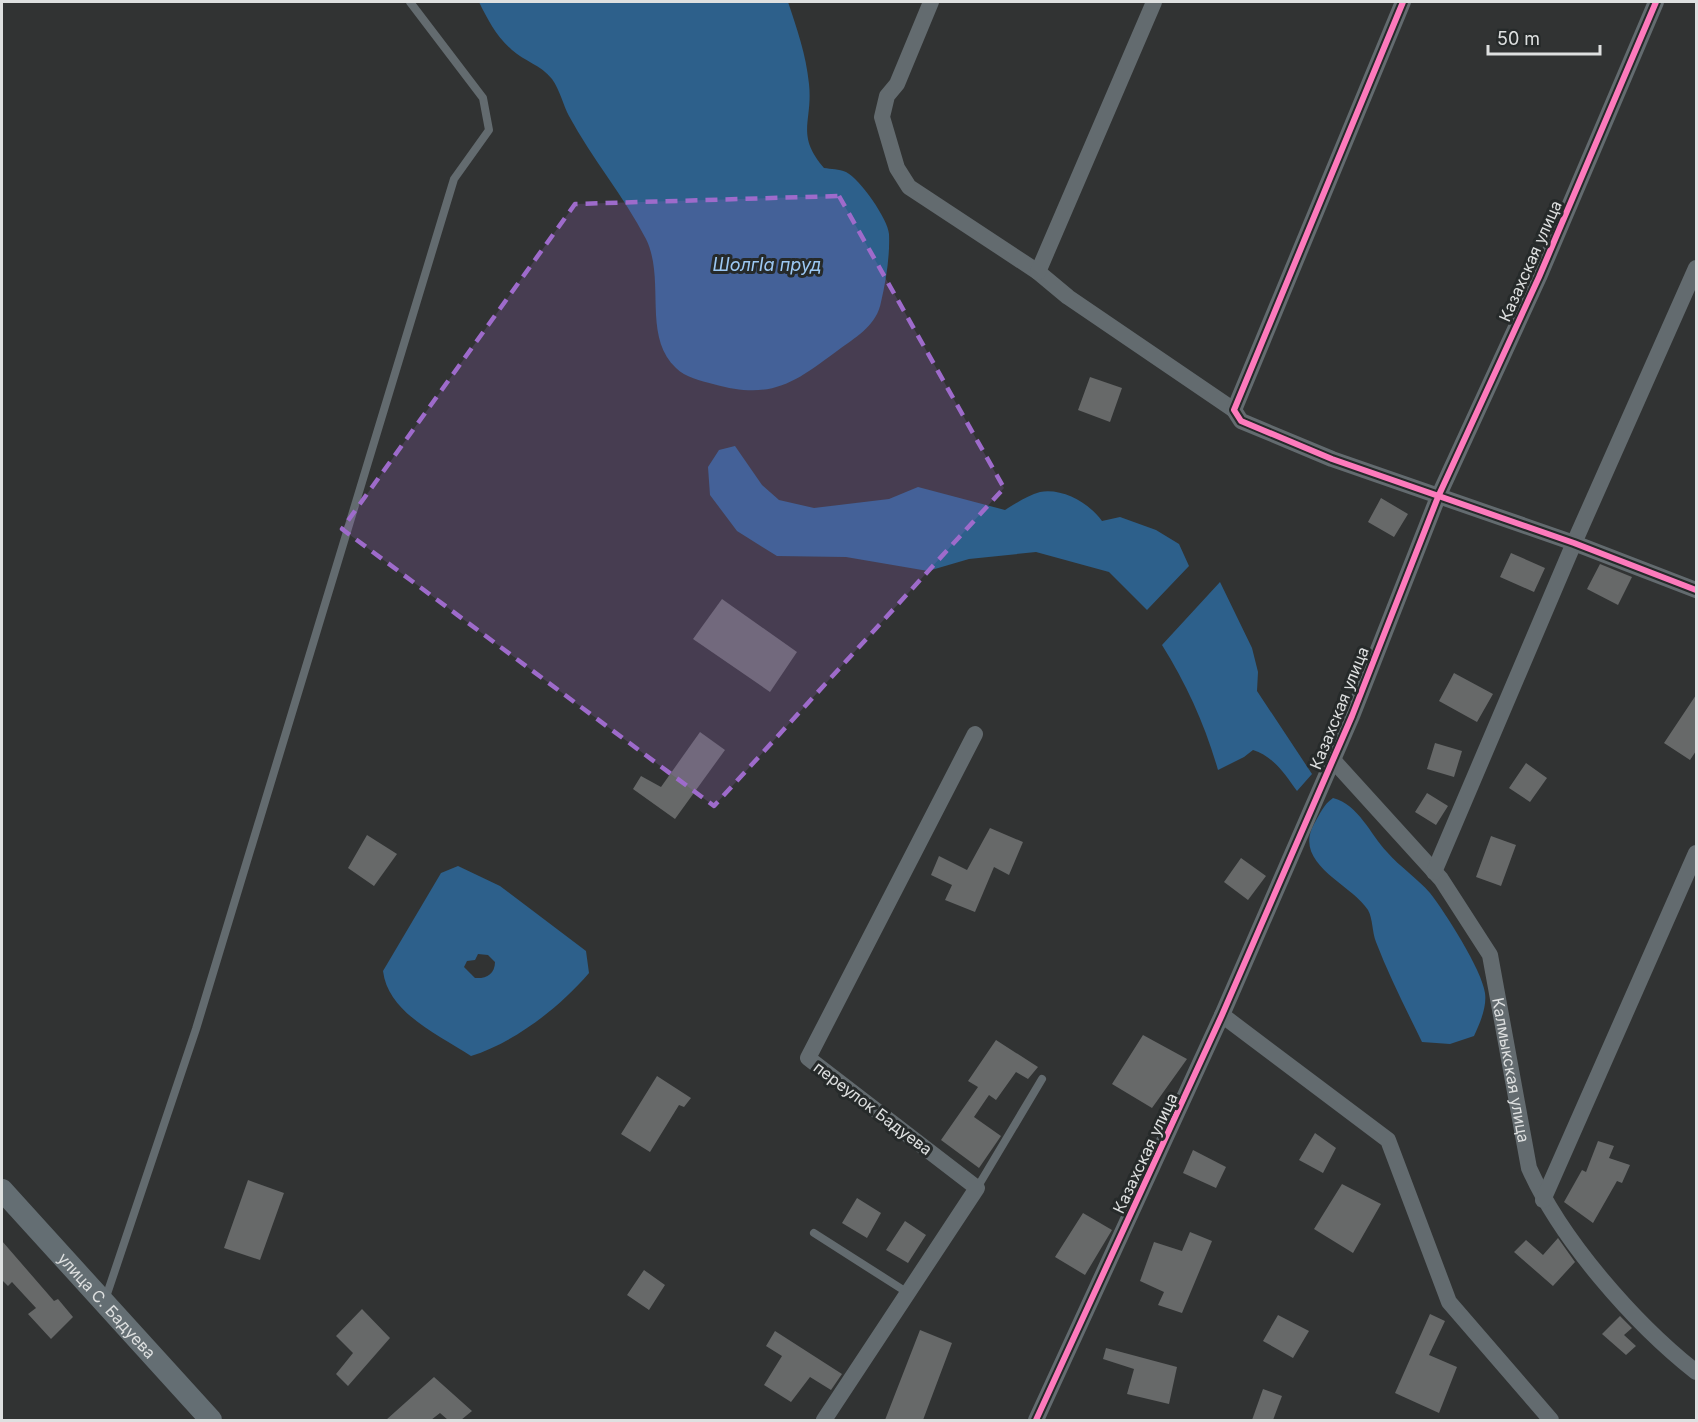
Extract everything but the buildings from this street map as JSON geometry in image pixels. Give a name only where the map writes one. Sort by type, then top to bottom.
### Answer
[{"type":"main road","name":"улица С. Бадуева","points":[[2,1190],[211,1420]]},
{"type":"street","points":[[931,2],[897,84],[887,96],[882,117],[897,168],[909,187],[1038,272],[1068,297],[1234,410],[1241,421],[1252,427],[1332,459],[1574,543],[1696,590]]},
{"type":"street","points":[[1038,272],[1154,2]]},
{"type":"street","points":[[1234,410],[1403,2]]},
{"type":"street","name":"Казахская улица","points":[[1036,1420],[1222,1015],[1333,760],[1438,497],[1539,277],[1656,2]]},
{"type":"street","points":[[1434,872],[1574,543],[1696,268]]},
{"type":"street","name":"переулок Бадуева","points":[[975,734],[808,1058],[977,1188]]},
{"type":"street","name":"Калмыкская улица","points":[[1333,760],[1434,872],[1490,955],[1529,1168],[1543,1200],[1592,1266],[1647,1328],[1672,1353],[1696,1372]]},
{"type":"street","points":[[1543,1200],[1696,853]]},
{"type":"street","points":[[1222,1015],[1388,1140],[1449,1302],[1551,1420]]},
{"type":"street","points":[[824,1420],[977,1188]]},
{"type":"lane","points":[[104,1303],[196,1029],[454,179],[489,130],[483,98],[410,2]]},
{"type":"lane","points":[[977,1188],[1042,1079]]},
{"type":"lane","points":[[814,1233],[908,1293]]},
{"type":"highlighted area","points":[[839,196],[1004,488],[714,806],[342,529],[575,204]]},
{"type":"water","name":"ШолгIа пруд","points":[[479,2],[788,2],[808,73],[810,97],[807,128],[810,146],[824,168],[846,172],[852,176],[879,210],[889,234],[883,294],[879,310],[871,323],[854,339],[796,379],[768,389],[734,389],[698,380],[676,368],[666,355],[660,340],[652,255],[646,239],[578,132],[552,79],[543,70],[506,45],[493,28]]},
{"type":"water","points":[[735,446],[762,485],[779,500],[814,508],[889,499],[918,487],[1005,510],[1035,493],[1058,492],[1083,503],[1102,521],[1120,517],[1156,530],[1179,544],[1189,566],[1147,610],[1109,572],[1036,552],[969,559],[928,571],[846,557],[777,556],[737,531],[710,495],[708,467],[719,450]]},
{"type":"water","points":[[1220,582],[1252,648],[1258,672],[1257,691],[1312,774],[1297,791],[1273,761],[1253,750],[1218,770],[1194,706],[1162,645]]},
{"type":"water","points":[[1333,798],[1357,813],[1397,863],[1430,893],[1462,942],[1477,970],[1485,993],[1484,1009],[1474,1036],[1450,1044],[1422,1042],[1381,955],[1368,910],[1317,862],[1311,851],[1309,838],[1314,824],[1324,807]]},
{"type":"water","points":[[458,866],[500,886],[586,951],[589,973],[564,999],[520,1033],[471,1056],[430,1031],[405,1011],[394,999],[383,971],[441,873]],"holes":[[[478,954],[488,955],[495,962],[492,973],[486,977],[475,978],[464,967],[467,961],[475,960]]]},
{"type":"cycle path","points":[[1403,2],[1234,410],[1241,421],[1332,459],[1574,543],[1696,590]]},
{"type":"cycle path","points":[[1036,1420],[1222,1015],[1352,716],[1438,497],[1539,277],[1656,2]]}]
